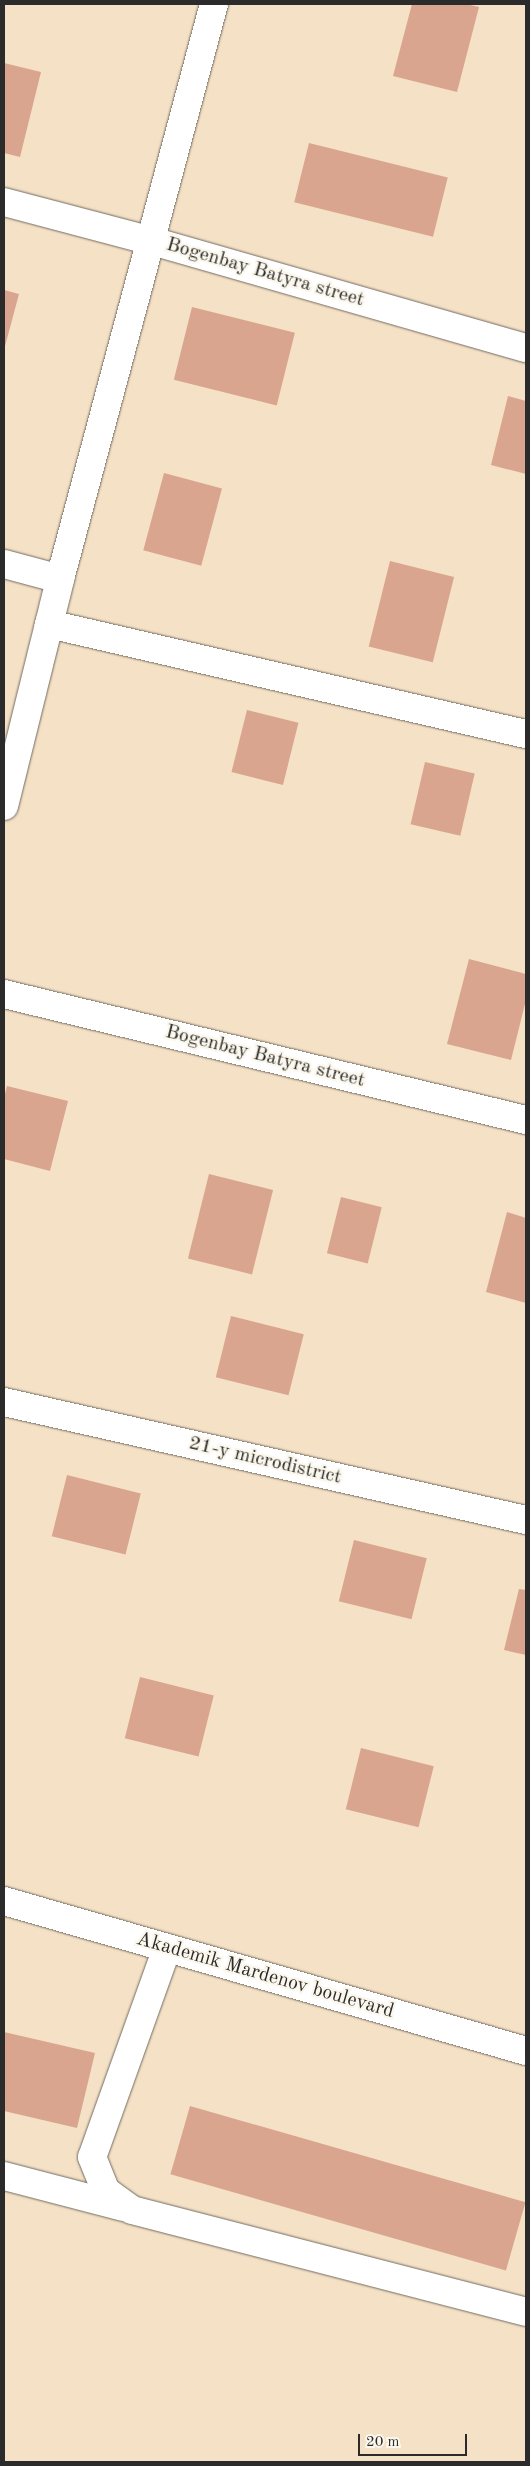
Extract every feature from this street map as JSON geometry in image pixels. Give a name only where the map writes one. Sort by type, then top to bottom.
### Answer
[{"type":"street","points":[[4,806],[60,579],[214,4]]},
{"type":"street","name":"Bogenbay Batyra street","points":[[4,202],[152,241],[526,348]]},
{"type":"street","points":[[4,564],[60,579]]},
{"type":"street","points":[[49,624],[526,734]]},
{"type":"street","name":"Bogenbay Batyra street","points":[[4,994],[526,1120]]},
{"type":"street","name":"21-y microdistrict","points":[[4,1402],[526,1520]]},
{"type":"street","name":"Akademik Mardenov boulevard","points":[[4,1901],[526,2050]]},
{"type":"street","points":[[132,2210],[106,2191],[92,2157],[167,1948]]},
{"type":"street","points":[[4,2176],[526,2312]]},
{"type":"building","points":[[412,4],[466,4],[479,7],[457,92],[393,76]]},
{"type":"building","points":[[4,63],[41,72],[20,157],[4,153]]},
{"type":"building","points":[[309,143],[448,178],[433,237],[294,202]]},
{"type":"building","points":[[4,290],[19,294],[4,350]]},
{"type":"building","points":[[192,307],[295,333],[277,405],[174,380]]},
{"type":"building","points":[[508,396],[526,401],[526,474],[491,465]]},
{"type":"building","points":[[164,473],[222,489],[201,566],[143,550]]},
{"type":"building","points":[[390,561],[454,577],[433,662],[369,646]]},
{"type":"building","points":[[247,710],[298,723],[283,785],[232,772]]},
{"type":"building","points":[[425,762],[475,773],[460,836],[411,824]]},
{"type":"building","points":[[469,959],[526,974],[526,1000],[511,1060],[447,1044]]},
{"type":"building","points":[[7,1086],[68,1101],[50,1171],[4,1159],[4,1098]]},
{"type":"building","points":[[209,1174],[273,1190],[252,1274],[188,1258]]},
{"type":"building","points":[[341,1197],[382,1207],[368,1263],[327,1253]]},
{"type":"building","points":[[507,1212],[526,1218],[526,1303],[486,1292]]},
{"type":"building","points":[[231,1316],[304,1334],[289,1395],[216,1377]]},
{"type":"building","points":[[67,1475],[141,1493],[126,1555],[52,1536]]},
{"type":"building","points":[[354,1540],[427,1558],[412,1619],[339,1601]]},
{"type":"building","points":[[519,1589],[526,1590],[526,1655],[504,1650]]},
{"type":"building","points":[[140,1677],[214,1695],[199,1757],[125,1738]]},
{"type":"building","points":[[361,1748],[434,1766],[419,1827],[346,1809]]},
{"type":"building","points":[[4,2032],[95,2053],[77,2128],[4,2111]]},
{"type":"building","points":[[190,2106],[525,2202],[506,2270],[170,2174]]}]
